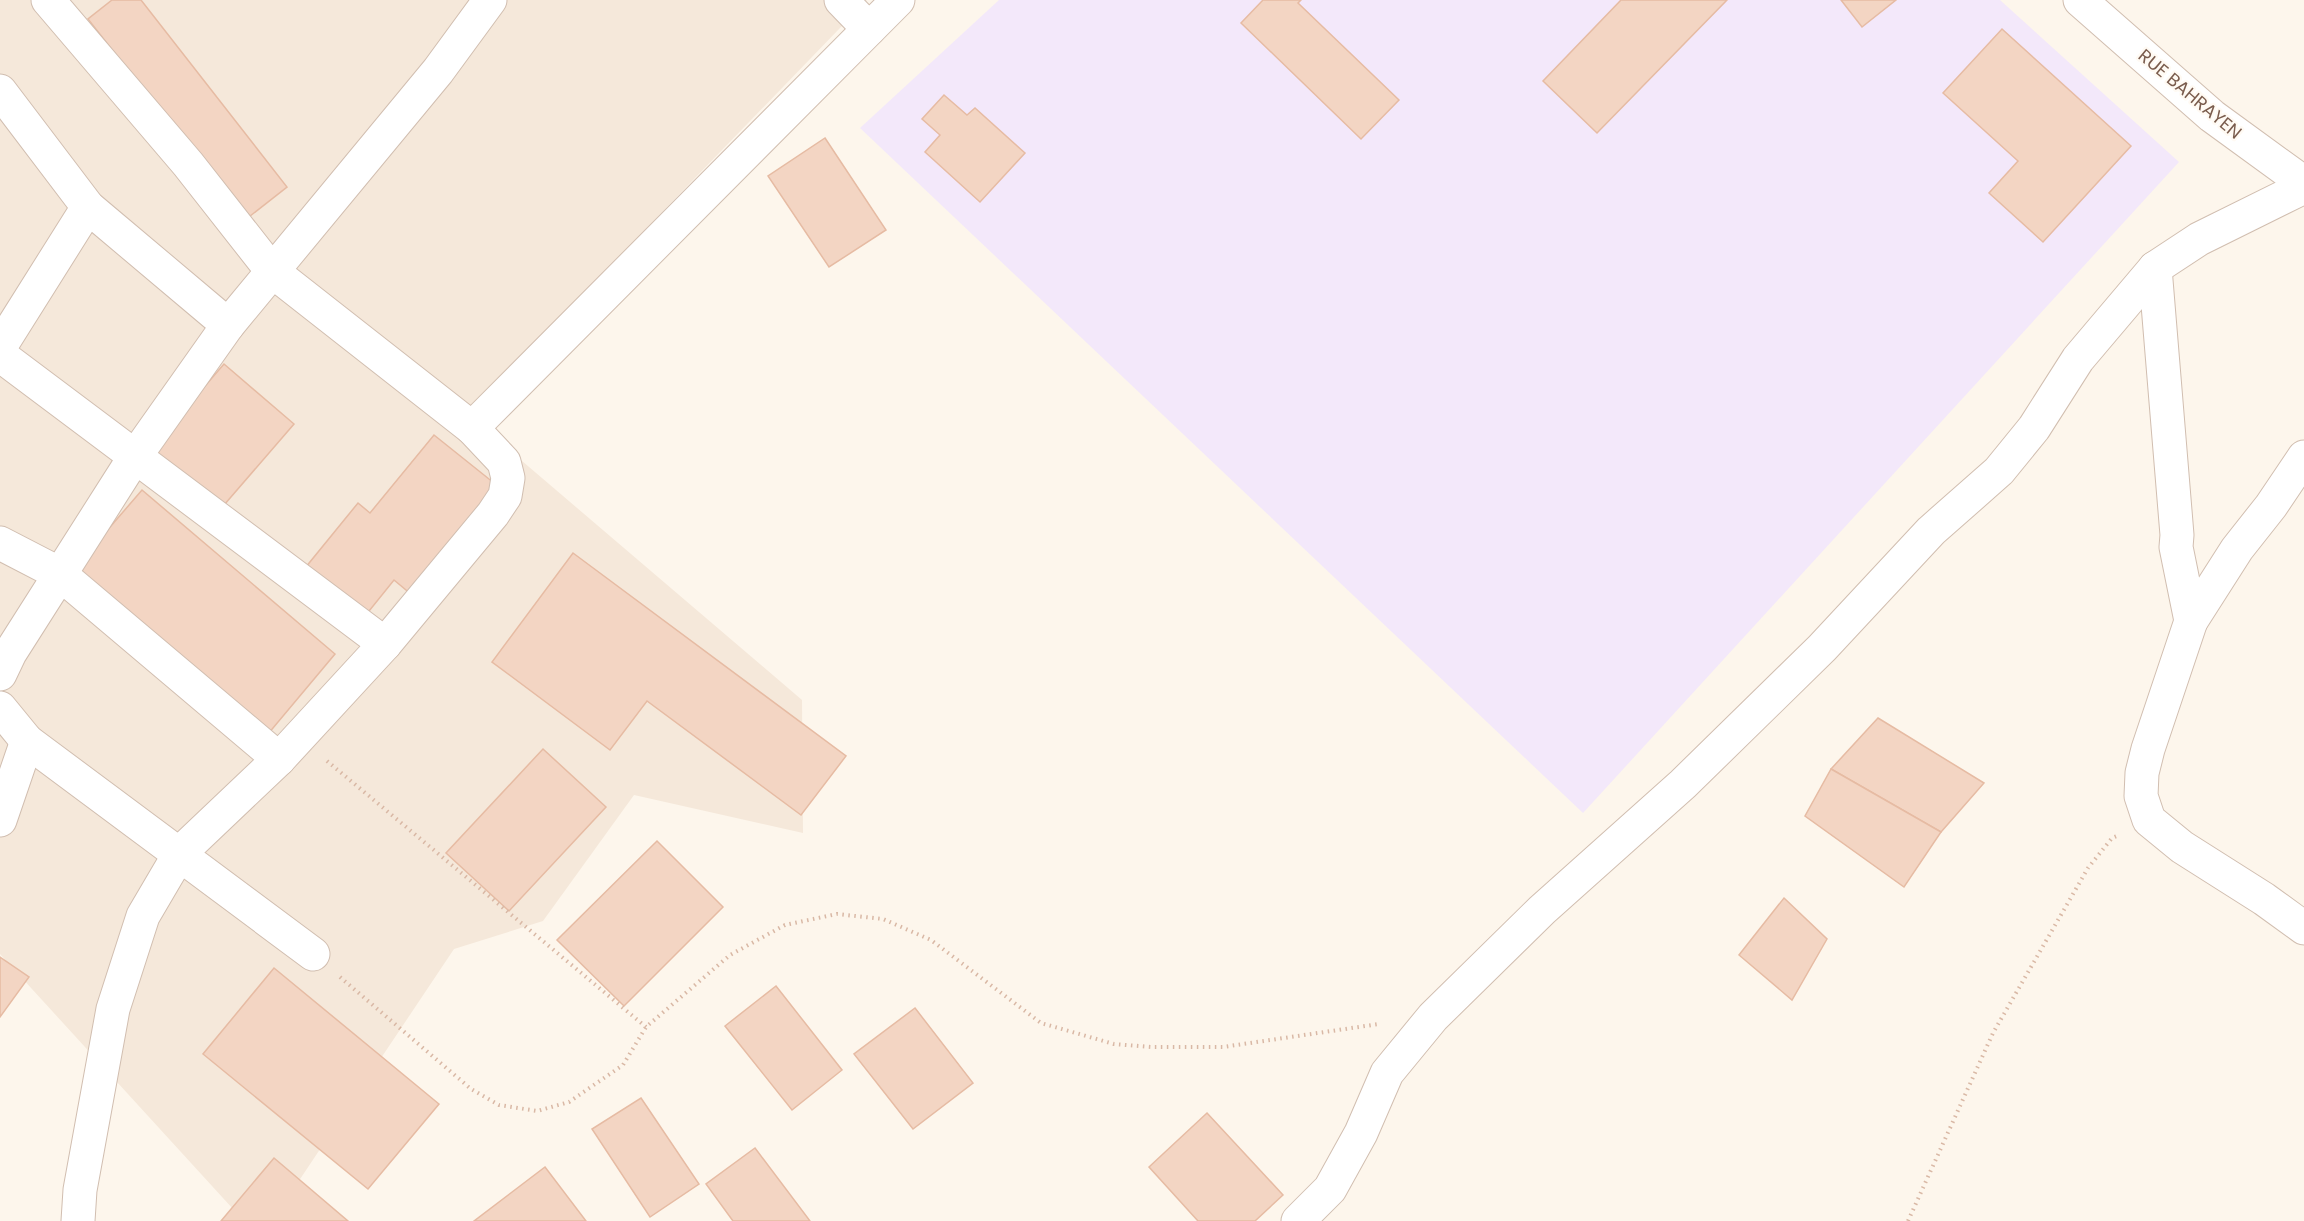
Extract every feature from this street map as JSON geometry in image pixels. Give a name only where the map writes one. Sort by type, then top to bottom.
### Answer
[{"type":"street","points":[[48,0],[188,164],[272,271],[472,428],[504,462],[508,478],[505,496],[493,514],[385,644],[289,748],[180,853],[143,916],[112,1010],[80,1190],[78,1221]]},
{"type":"street","points":[[0,674],[134,458],[228,325],[438,71],[490,0]]},
{"type":"street","points":[[841,0],[869,29]]},
{"type":"street","points":[[472,428],[898,0]]},
{"type":"street","name":"RUE BAHRAYEN","points":[[2080,0],[2212,116],[2304,185]]},
{"type":"street","points":[[0,91],[88,207],[228,325]]},
{"type":"street","points":[[1298,1221],[1330,1189],[1361,1133],[1387,1073],[1433,1017],[1542,910],[1683,784],[1822,648],[1931,531],[1999,471],[2034,428],[2078,359],[2155,268],[2199,239],[2304,185]]},
{"type":"street","points":[[0,347],[88,207]]},
{"type":"street","points":[[2155,268],[2177,535],[2176,547],[2191,621]]},
{"type":"street","points":[[0,355],[134,458],[385,644]]},
{"type":"street","points":[[2304,457],[2271,506],[2237,549],[2191,621],[2148,749],[2142,773],[2141,796],[2149,820],[2182,847],[2264,899],[2304,928]]},
{"type":"street","points":[[0,543],[60,574],[289,748]]},
{"type":"street","points":[[0,708],[27,741],[313,954]]},
{"type":"street","points":[[0,820],[27,741]]},
{"type":"path","points":[[289,748],[646,1027]]},
{"type":"path","points":[[1908,1221],[1993,1033],[2088,868],[2112,838],[2149,820]]},
{"type":"path","points":[[313,954],[471,1089],[499,1105],[537,1111],[569,1102],[623,1065],[646,1027],[730,955],[785,925],[837,914],[883,919],[931,940],[1041,1023],[1114,1044],[1151,1047],[1223,1047],[1287,1036],[1433,1017]]},
{"type":"shaded area","points":[[0,0],[867,0],[467,414],[802,700],[803,833],[634,795],[543,921],[454,949],[272,1221],[244,1221],[0,954]]},
{"type":"shaded area","points":[[999,0],[2000,0],[2179,162],[1583,813],[860,128]]},
{"type":"building","points":[[112,0],[141,0],[287,187],[245,220],[88,19]]},
{"type":"building","points":[[1263,0],[1301,0],[1298,3],[1399,100],[1361,139],[1241,23]]},
{"type":"building","points":[[1621,0],[1727,0],[1597,133],[1543,81]]},
{"type":"building","points":[[1841,0],[1896,0],[1862,27]]},
{"type":"building","points":[[2002,29],[2131,146],[2043,242],[1989,193],[2018,161],[1943,93]]},
{"type":"building","points":[[944,95],[967,115],[975,108],[1025,153],[980,202],[925,152],[940,135],[922,119]]},
{"type":"building","points":[[825,138],[886,230],[829,267],[768,176]]},
{"type":"building","points":[[224,364],[294,424],[218,512],[148,452]]},
{"type":"building","points":[[434,435],[499,487],[412,595],[394,580],[361,621],[301,573],[358,503],[370,513]]},
{"type":"building","points":[[142,490],[335,654],[268,734],[73,570]]},
{"type":"building","points":[[573,553],[846,756],[801,815],[647,701],[610,750],[492,662]]},
{"type":"building","points":[[1878,718],[1984,783],[1941,832],[1831,769]]},
{"type":"building","points":[[543,749],[606,807],[509,911],[446,853]]},
{"type":"building","points":[[1831,769],[1941,832],[1904,887],[1805,816]]},
{"type":"building","points":[[657,841],[723,907],[624,1006],[557,940]]},
{"type":"building","points":[[1784,898],[1827,939],[1792,1000],[1739,955]]},
{"type":"building","points":[[0,957],[29,977],[0,1017]]},
{"type":"building","points":[[274,968],[439,1104],[368,1189],[203,1054]]},
{"type":"building","points":[[776,986],[842,1070],[792,1110],[725,1026]]},
{"type":"building","points":[[915,1008],[973,1083],[913,1129],[854,1054]]},
{"type":"building","points":[[641,1098],[699,1184],[650,1217],[592,1129]]},
{"type":"building","points":[[1207,1113],[1283,1195],[1255,1221],[1198,1221],[1149,1167]]},
{"type":"building","points":[[755,1148],[810,1221],[733,1221],[706,1184]]},
{"type":"building","points":[[274,1158],[348,1221],[221,1221]]},
{"type":"building","points":[[545,1167],[586,1221],[474,1221]]}]
